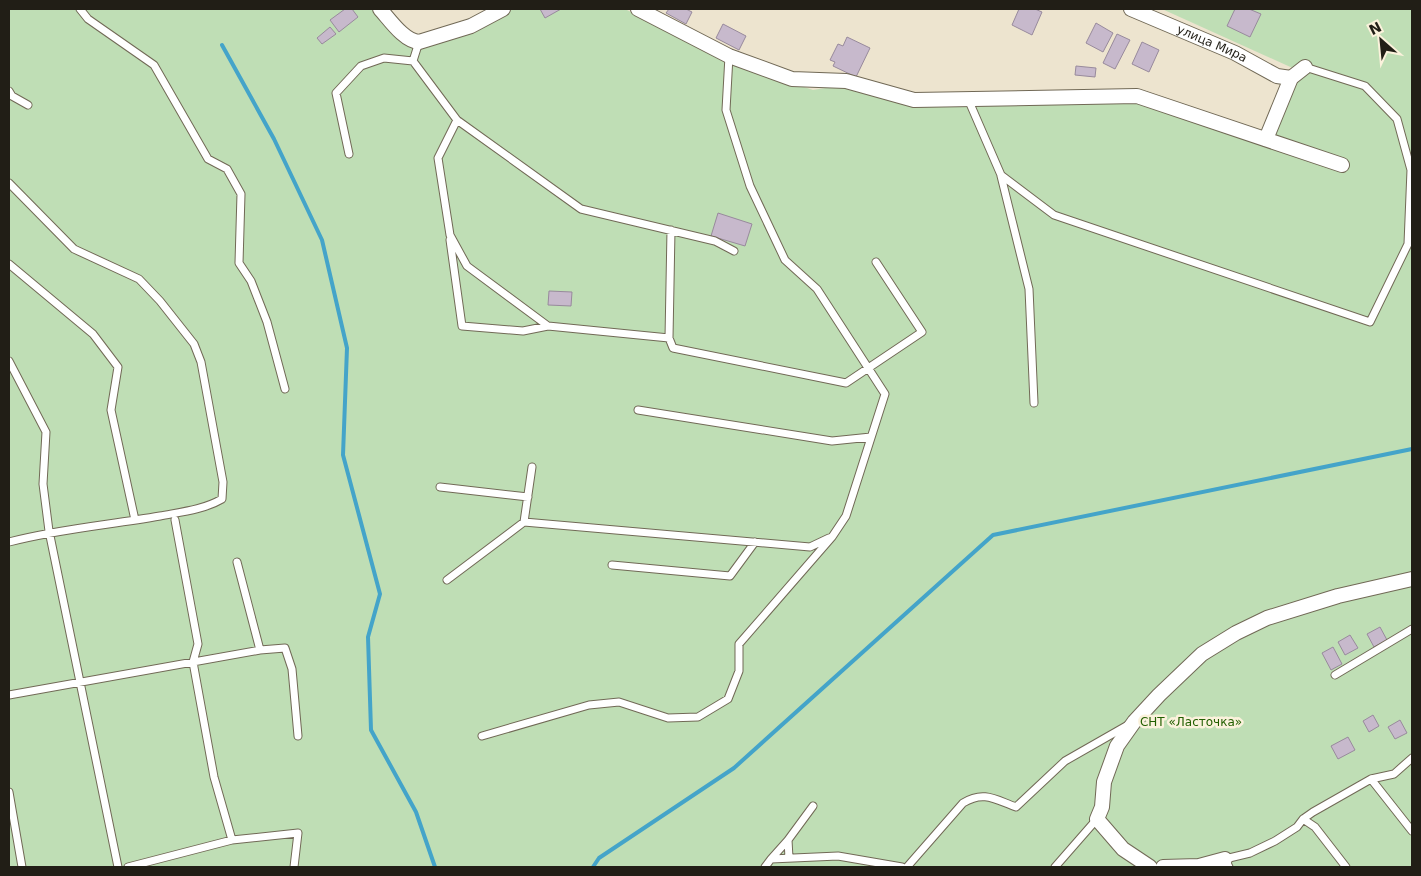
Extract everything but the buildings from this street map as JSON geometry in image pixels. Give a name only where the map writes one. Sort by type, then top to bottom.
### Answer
[{"type":"street","points":[[387,12],[402,33],[414,42],[419,42],[471,26],[503,9]]},
{"type":"street","points":[[638,9],[729,56],[792,79],[846,81],[914,100],[1137,96],[1342,166]]},
{"type":"street","name":"улица Мира","points":[[1131,9],[1234,52],[1277,76],[1291,78]]},
{"type":"street","points":[[1266,139],[1291,78],[1305,67]]},
{"type":"street","points":[[1150,867],[1123,849],[1097,819],[1102,807],[1104,782],[1117,746],[1134,722],[1159,694],[1202,654],[1267,618],[1320,602],[1412,579]]},
{"type":"street","points":[[1163,867],[1227,863]]},
{"type":"lane","points":[[80,9],[88,19],[154,65],[208,159],[227,169],[241,194],[239,263],[251,281],[267,322],[285,389]]},
{"type":"lane","points":[[412,61],[419,42]]},
{"type":"lane","points":[[482,736],[589,705],[619,702],[668,718],[698,717],[728,699],[739,671],[739,644],[832,537],[846,516],[885,394],[817,289],[785,260],[750,186],[726,110],[729,56]]},
{"type":"lane","points":[[349,154],[336,93],[362,66],[384,58],[412,61],[457,120],[581,209],[715,241],[734,250]]},
{"type":"lane","points":[[1000,175],[1054,215],[1370,322],[1408,244],[1411,170],[1397,119],[1365,86],[1305,67]]},
{"type":"lane","points":[[9,91],[12,96],[28,104]]},
{"type":"lane","points":[[968,99],[1000,175],[1029,289],[1034,404]]},
{"type":"lane","points":[[457,120],[438,158],[462,326],[523,331],[548,326],[669,338]]},
{"type":"lane","points":[[9,183],[74,249],[139,279],[160,301],[194,344],[201,362],[223,482],[222,499],[208,507],[135,520],[49,531],[9,542]]},
{"type":"lane","points":[[671,230],[669,338],[673,348],[846,383],[922,332],[876,262]]},
{"type":"lane","points":[[450,235],[467,266],[548,326]]},
{"type":"lane","points":[[9,264],[93,334],[118,367],[111,410],[135,520]]},
{"type":"lane","points":[[9,361],[46,432],[44,484],[49,531],[78,682],[118,867]]},
{"type":"lane","points":[[638,410],[832,440],[871,437]]},
{"type":"lane","points":[[524,522],[532,467]]},
{"type":"lane","points":[[440,487],[528,497]]},
{"type":"lane","points":[[175,520],[198,644],[193,662],[214,776],[232,840]]},
{"type":"lane","points":[[447,580],[524,522],[810,547],[832,537]]},
{"type":"lane","points":[[612,565],[730,576],[755,542]]},
{"type":"lane","points":[[236,562],[260,650]]},
{"type":"lane","points":[[1335,675],[1412,629]]},
{"type":"lane","points":[[9,695],[260,650],[285,648],[292,669],[298,736]]},
{"type":"lane","points":[[907,867],[964,803],[972,798],[994,797],[1016,807],[1065,761],[1134,722]]},
{"type":"lane","points":[[1227,863],[1275,841],[1297,827],[1303,819],[1371,779],[1394,774],[1412,758]]},
{"type":"lane","points":[[1371,779],[1412,831]]},
{"type":"lane","points":[[9,792],[22,867]]},
{"type":"lane","points":[[765,867],[813,806]]},
{"type":"lane","points":[[1055,867],[1097,819]]},
{"type":"lane","points":[[1303,819],[1315,827],[1346,867]]},
{"type":"lane","points":[[128,867],[232,840],[298,833],[294,867]]},
{"type":"lane","points":[[788,840],[789,858]]},
{"type":"lane","points":[[770,859],[838,856],[902,867]]},
{"type":"green space","name":"СНТ «Ласточка»","points":[[9,9],[375,9],[403,41],[473,30],[511,9],[625,9],[724,60],[813,90],[844,85],[960,105],[1135,103],[1268,144],[1297,70],[1162,9],[1412,9],[1412,867],[9,867]]},
{"type":"waterway","points":[[222,45],[274,139],[322,240],[347,348],[343,455],[380,594],[368,637],[371,730],[416,812],[435,867]]},
{"type":"waterway","points":[[593,867],[599,858],[734,768],[993,535],[1412,449]]}]
